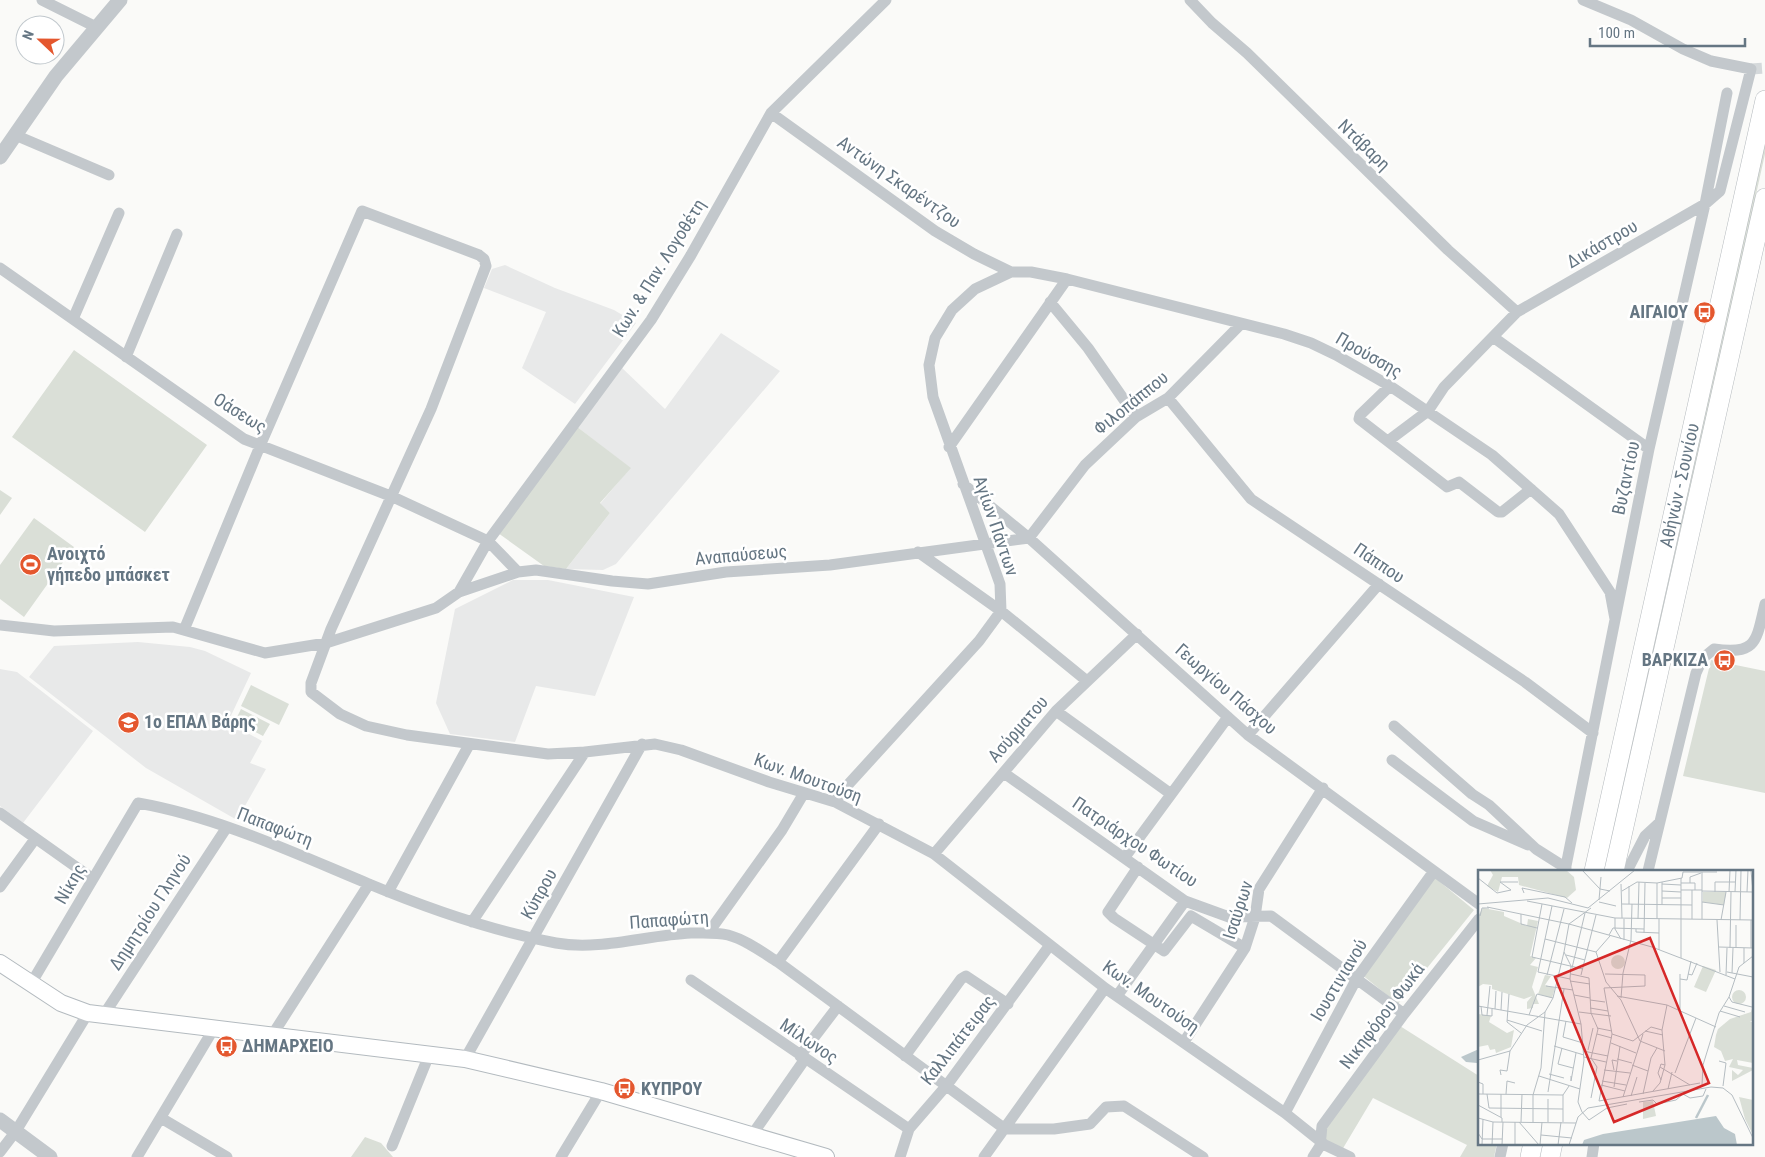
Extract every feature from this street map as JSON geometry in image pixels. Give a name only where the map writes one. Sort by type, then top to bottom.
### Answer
[{"type":"main road","name":"Αθήνών - Σουνίου","points":[[1594,870],[1765,100]]},
{"type":"main road","name":"Αθήνών - Σουνίου","points":[[1614,870],[1765,198]]},
{"type":"main road","points":[[0,963],[62,1003],[95,1015],[465,1059],[601,1091],[752,1135],[803,1154],[826,1157]]},
{"type":"main road","points":[[1530,1157],[1533,1144]]},
{"type":"main road","points":[[1550,1157],[1553,1144]]},
{"type":"street","points":[[42,0],[96,27]]},
{"type":"street","points":[[0,157],[56,76],[120,0]]},
{"type":"street","name":"Κων. & Παν. Λογοθέτη","points":[[459,592],[488,541],[651,320],[691,255],[770,114],[886,0]]},
{"type":"street","name":"Ντάβαρη","points":[[1190,0],[1212,23],[1247,53],[1448,250],[1517,312]]},
{"type":"street","points":[[1583,0],[1631,20],[1683,49],[1711,60],[1751,69],[1720,191],[1705,204]]},
{"type":"street","name":"Βυζαντίου","points":[[1566,869],[1649,449],[1705,204],[1727,93]]},
{"type":"street","name":"Αντώνη Σκαρέντζου","points":[[770,114],[935,231],[1011,272]]},
{"type":"street","points":[[15,135],[109,175]]},
{"type":"street","name":"Δικάστρου","points":[[1388,441],[1428,411],[1444,387],[1517,312],[1705,204]]},
{"type":"street","name":"Κων. Μουτούση","points":[[260,446],[362,211],[375,214],[479,255],[484,259],[486,266],[431,409],[326,643],[311,683],[311,692],[316,698],[340,714],[366,726],[469,745],[548,754],[655,744],[681,750],[835,802],[934,854],[1106,988],[1320,1139]]},
{"type":"street","points":[[73,319],[119,213]]},
{"type":"street","points":[[126,357],[177,234]]},
{"type":"street","name":"Οάσεως","points":[[0,268],[244,439],[393,497],[488,541]]},
{"type":"street","name":"Προύσσης","points":[[1011,272],[1031,272],[1067,278],[1311,343],[1390,386],[1492,455],[1559,514],[1610,592],[1615,619]]},
{"type":"street","name":"Αγίων Πάντων","points":[[1001,611],[1000,584],[933,397],[929,365],[935,338],[952,310],[975,289],[1011,272]]},
{"type":"street","points":[[950,447],[1067,278]]},
{"type":"street","points":[[1050,302],[1088,348],[1136,417]]},
{"type":"street","name":"Φιλοπάππου","points":[[1029,538],[1085,465],[1136,417],[1168,398],[1241,324]]},
{"type":"street","points":[[1493,337],[1649,449]]},
{"type":"street","points":[[1390,386],[1358,417],[1447,487],[1459,482],[1498,512],[1502,512],[1531,489]]},
{"type":"street","name":"Πάππου","points":[[1168,398],[1251,499],[1525,682],[1593,733]]},
{"type":"street","points":[[184,630],[260,446]]},
{"type":"street","name":"Γεωργίου Πάσχου","points":[[963,484],[1029,538],[1138,634],[1248,735],[1323,788],[1478,903]]},
{"type":"street","name":"Αναπαύσεως","points":[[459,592],[518,572],[536,570],[648,584],[726,572],[830,565],[1029,538]]},
{"type":"street","points":[[488,541],[518,572]]},
{"type":"street","points":[[918,552],[957,582],[1001,611],[1087,681]]},
{"type":"street","points":[[1248,735],[1379,584]]},
{"type":"street","points":[[0,625],[37,631],[154,626],[184,630],[265,652],[326,643],[436,608],[459,592]]},
{"type":"street","points":[[1648,870],[1696,673],[1702,658],[1714,649],[1739,652],[1749,646],[1759,631],[1765,604]]},
{"type":"street","points":[[835,802],[845,788],[980,641],[1001,611]]},
{"type":"street","name":"Ασύρματου","points":[[934,854],[1056,711],[1138,634]]},
{"type":"street","points":[[1056,711],[1171,794]]},
{"type":"street","points":[[1125,857],[1228,717]]},
{"type":"street","points":[[1394,726],[1472,794],[1489,805],[1536,849],[1566,869]]},
{"type":"street","name":"Κύπρου","points":[[465,1059],[642,744]]},
{"type":"street","points":[[388,892],[469,745]]},
{"type":"street","points":[[472,922],[585,752]]},
{"type":"street","points":[[1392,760],[1473,821],[1536,849]]},
{"type":"street","name":"Πατριάρχου Φωτίου","points":[[1004,773],[1185,900],[1229,917],[1271,916],[1404,1014]]},
{"type":"street","name":"Ισαύρων","points":[[1184,1042],[1245,948],[1255,917],[1259,889],[1323,788]]},
{"type":"street","points":[[709,932],[782,830],[804,793]]},
{"type":"street","name":"Παπαφώτη","points":[[138,803],[227,827],[388,892],[472,922],[534,938],[581,947],[668,934],[709,932],[728,935],[748,943],[778,962],[1005,1129]]},
{"type":"street","name":"Νίκης","points":[[32,982],[138,803]]},
{"type":"street","points":[[0,813],[93,879]]},
{"type":"street","points":[[778,962],[879,824]]},
{"type":"street","points":[[1627,870],[1645,836],[1658,824]]},
{"type":"street","name":"Δημητρίου Γληνού","points":[[0,1152],[227,827]]},
{"type":"street","points":[[0,887],[36,839]]},
{"type":"street","points":[[1138,867],[1108,912],[1164,951],[1191,916],[1245,948]]},
{"type":"street","name":"Ιουστινιανού","points":[[1285,1113],[1357,978],[1434,871]]},
{"type":"street","points":[[271,1037],[369,884]]},
{"type":"street","points":[[1117,996],[1185,900]]},
{"type":"street","name":"Νικηφόρου Φωκά","points":[[1313,1157],[1320,1146],[1322,1126],[1404,1014],[1478,920]]},
{"type":"street","name":"Καλλιπάτειρας","points":[[900,1157],[909,1129],[947,1085],[1050,946]]},
{"type":"street","points":[[905,1056],[961,979],[966,976],[1008,1004]]},
{"type":"street","name":"Μίλωνος","points":[[691,980],[802,1058],[909,1129]]},
{"type":"street","points":[[984,1157],[1106,988]]},
{"type":"street","points":[[752,1135],[838,1006]]},
{"type":"street","points":[[138,1157],[213,1030]]},
{"type":"street","points":[[392,1146],[429,1055]]},
{"type":"street","points":[[561,1157],[601,1091]]},
{"type":"street","points":[[1005,1129],[1054,1129],[1090,1124],[1106,1107],[1124,1106],[1203,1157]]},
{"type":"street","points":[[161,1118],[227,1157]]},
{"type":"street","points":[[0,1120],[50,1157]]},
{"type":"street","points":[[1320,1139],[1332,1149],[1350,1157]]},
{"type":"street","points":[[1500,1157],[1503,1144]]},
{"type":"street","points":[[1592,1157],[1594,1144]]},
{"type":"shaded area","points":[[1765,128],[1765,154],[1606,870],[1600,870]]},
{"type":"shaded area","points":[[505,265],[555,288],[614,310],[636,323],[575,404],[522,368],[546,312],[484,288],[492,269]]},
{"type":"shaded area","points":[[721,333],[780,371],[616,564],[603,570],[566,569],[610,513],[600,504],[630,468],[576,426],[621,367],[665,409]]},
{"type":"shaded area","points":[[74,350],[207,445],[145,532],[12,437]]},
{"type":"shaded area","points":[[576,426],[631,468],[600,503],[610,513],[566,569],[544,566],[498,533]]},
{"type":"shaded area","points":[[0,490],[12,498],[0,515]]},
{"type":"shaded area","points":[[34,518],[74,547],[24,617],[0,599],[0,565]]},
{"type":"shaded area","points":[[513,580],[548,580],[634,597],[595,696],[536,686],[515,742],[450,734],[436,703],[455,609]]},
{"type":"shaded area","points":[[138,642],[190,647],[205,651],[251,673],[228,722],[262,741],[250,763],[266,769],[237,820],[146,768],[29,677],[54,646]]},
{"type":"shaded area","points":[[1711,660],[1765,671],[1765,793],[1683,776]]},
{"type":"shaded area","points":[[0,669],[17,672],[93,731],[23,823],[0,806]]},
{"type":"shaded area","points":[[251,685],[289,704],[279,725],[241,706]]},
{"type":"shaded area","points":[[241,709],[270,724],[263,736],[235,721]]},
{"type":"shaded area","points":[[1434,877],[1474,910],[1398,1004],[1361,974]]},
{"type":"shaded area","points":[[1400,1026],[1478,1075],[1478,1144],[1497,1144],[1494,1157],[1460,1157],[1467,1145],[1373,1098],[1342,1150],[1326,1140],[1323,1129]]},
{"type":"shaded area","points":[[1478,1049],[1477,1063],[1466,1062],[1461,1057]]},
{"type":"shaded area","points":[[365,1137],[381,1143],[393,1157],[351,1157]]},
{"type":"tunnel","points":[[1751,69],[1765,68]]},
{"type":"place","name":"ΑΙΓΑΙΟΥ","points":[[1704,312]]},
{"type":"place","name":"Ανοιχτό γήπεδο μπάσκετ","points":[[31,564]]},
{"type":"place","name":"ΒΑΡΚΙΖΑ","points":[[1724,660]]},
{"type":"place","name":"1ο ΕΠΑΛ Βάρης","points":[[128,722]]},
{"type":"place","name":"ΔΗΜΑΡΧΕΙΟ","points":[[226,1046]]},
{"type":"place","name":"ΚΥΠΡΟΥ","points":[[625,1089]]}]
